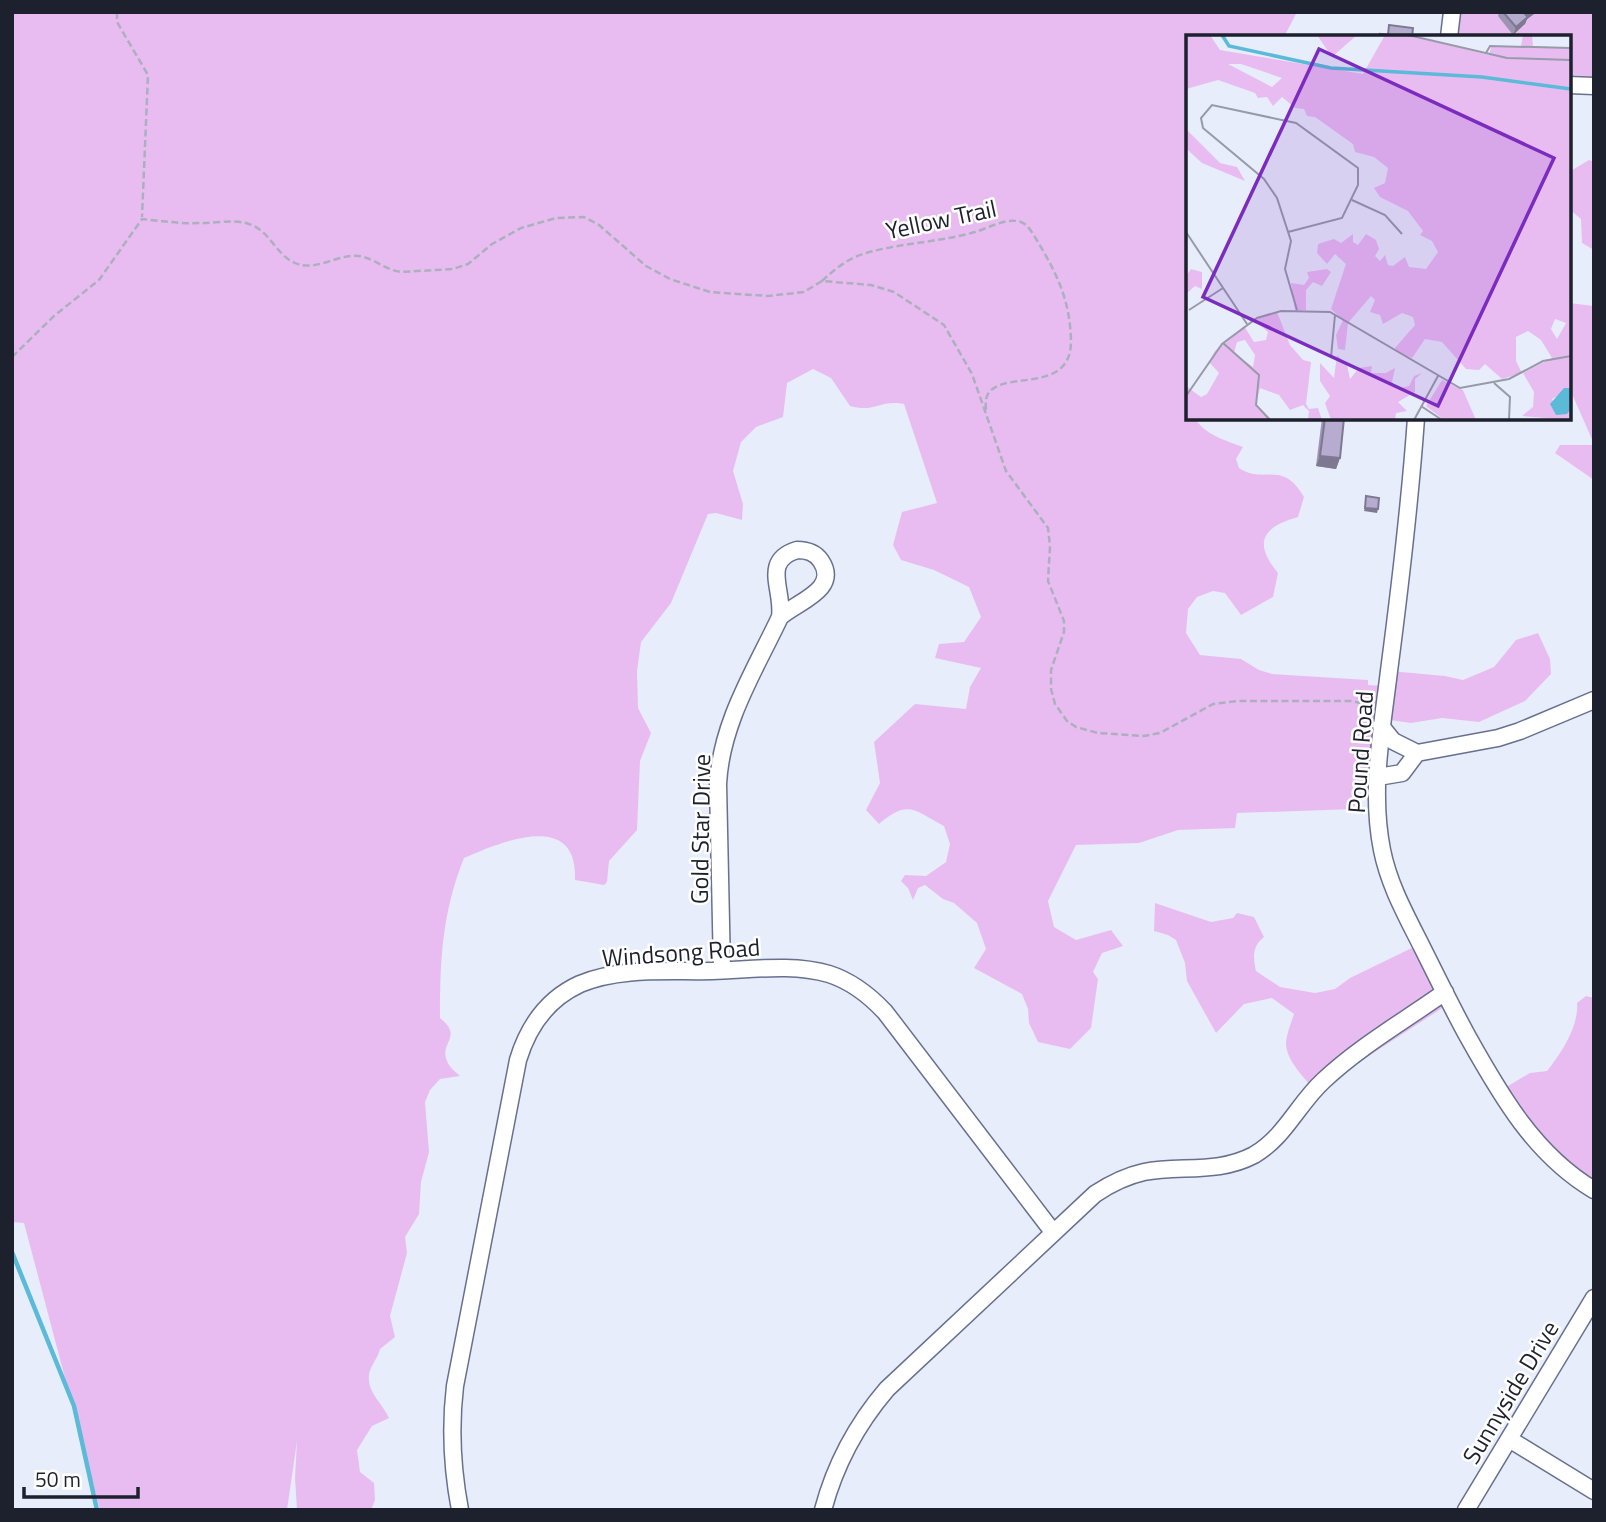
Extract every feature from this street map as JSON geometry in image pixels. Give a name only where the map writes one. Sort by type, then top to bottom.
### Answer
[{"type":"street","points":[[1450,35],[1451,12]]},
{"type":"street","points":[[1571,85],[1594,86]]},
{"type":"street","name":"Pound Road","points":[[1416,420],[1381,726],[1376,810],[1382,851],[1393,891],[1489,1074],[1520,1121],[1556,1164],[1594,1191]]},
{"type":"street","name":"Gold Star Drive","points":[[722,970],[719,783],[721,755],[733,715],[780,617]]},
{"type":"street","points":[[1381,726],[1393,741],[1417,753],[1498,738],[1594,700]]},
{"type":"street","points":[[1378,777],[1402,773],[1417,753]]},
{"type":"street","name":"Windsong Road","points":[[460,1510],[452,1456],[455,1386],[518,1060],[527,1037],[540,1016],[551,1003],[571,989],[594,979],[625,974],[722,970],[786,968],[814,970],[841,978],[866,993],[885,1012],[1053,1232]]},
{"type":"street","points":[[823,1510],[833,1477],[876,1402],[900,1376],[1095,1194],[1117,1181],[1154,1171],[1217,1168],[1253,1156],[1275,1139],[1306,1100],[1338,1068],[1444,992]]},
{"type":"street","name":"Sunnyside Drive","points":[[1466,1510],[1594,1298]]},
{"type":"street","points":[[1510,1439],[1594,1491]]},
{"type":"path","points":[[12,357],[54,316],[99,280],[142,219],[148,75],[117,22],[117,12]]},
{"type":"path","points":[[142,219],[178,223],[250,224],[269,237],[283,256],[295,264],[308,266],[352,255],[361,256],[392,272],[401,272],[453,270],[468,264],[492,244],[521,229],[556,218],[584,217],[599,225],[646,266],[670,279],[710,292],[768,296],[804,292],[822,281],[871,285],[894,292],[944,325],[972,374],[1006,471],[1048,528],[1048,580],[1064,621],[1064,632],[1051,670],[1051,689],[1055,704],[1067,721],[1076,727],[1098,733],[1144,736],[1160,733],[1213,704],[1238,701],[1351,701],[1384,707]]},
{"type":"path","name":"Yellow Trail","points":[[822,281],[841,264],[865,253],[972,233],[1009,221],[1023,223],[1031,231],[1059,276],[1069,309],[1071,344],[1066,364],[1059,370],[1036,379],[1006,384],[989,393],[985,399],[986,419]]},
{"type":"shaded area","points":[[12,12],[1297,12],[1285,35],[1186,35],[1186,420],[1196,420],[1209,433],[1243,447],[1236,459],[1239,468],[1248,473],[1288,479],[1304,497],[1298,517],[1276,526],[1265,538],[1266,553],[1278,573],[1273,597],[1241,615],[1225,593],[1213,591],[1197,597],[1188,609],[1186,633],[1200,655],[1241,659],[1272,674],[1368,680],[1368,685],[1384,686],[1390,671],[1463,680],[1494,667],[1516,640],[1538,633],[1550,659],[1551,674],[1525,701],[1479,722],[1442,718],[1411,723],[1383,719],[1372,792],[1355,792],[1355,809],[1237,813],[1235,828],[1178,830],[1139,843],[1076,845],[1048,901],[1054,927],[1076,940],[1111,930],[1123,946],[1102,953],[1093,972],[1098,979],[1091,1028],[1070,1049],[1038,1042],[1029,1023],[1028,1009],[1022,994],[974,968],[986,949],[977,923],[954,903],[943,899],[925,885],[918,888],[913,900],[908,888],[901,881],[905,875],[926,876],[946,862],[950,844],[944,826],[918,812],[904,809],[879,824],[866,810],[880,783],[874,742],[915,704],[966,709],[970,687],[981,668],[935,658],[939,644],[964,642],[981,617],[969,587],[934,570],[901,560],[893,545],[902,512],[937,503],[904,404],[889,403],[866,408],[850,406],[831,378],[813,369],[787,383],[783,417],[756,427],[741,442],[733,471],[743,504],[742,520],[716,513],[708,514],[671,603],[641,642],[637,671],[638,708],[651,733],[640,761],[637,830],[609,861],[607,882],[604,885],[575,880],[573,858],[564,844],[551,838],[535,836],[516,839],[464,858],[447,918],[440,997],[440,1018],[451,1035],[446,1056],[450,1067],[460,1076],[440,1079],[430,1090],[425,1102],[429,1152],[421,1182],[419,1214],[405,1237],[407,1253],[390,1316],[395,1337],[380,1349],[369,1374],[370,1387],[389,1418],[372,1426],[357,1450],[360,1472],[374,1483],[375,1500],[371,1510],[297,1510],[297,1441],[287,1510],[100,1510],[24,1223],[12,1222]]},
{"type":"shaded area","points":[[1458,12],[1503,12],[1513,34],[1525,25],[1523,21],[1538,12],[1594,12],[1594,77],[1571,75],[1571,35],[1456,35]]},
{"type":"shaded area","points":[[1589,160],[1594,162],[1594,250],[1582,243],[1581,219],[1571,211],[1571,171]]},
{"type":"shaded area","points":[[1571,303],[1594,306],[1594,444],[1571,392]]},
{"type":"shaded area","points":[[1560,445],[1594,445],[1594,480],[1555,453]]},
{"type":"shaded area","points":[[1155,903],[1211,922],[1233,918],[1237,913],[1254,917],[1264,937],[1257,944],[1254,953],[1256,971],[1280,987],[1315,993],[1335,989],[1350,978],[1420,944],[1453,1001],[1315,1091],[1296,1068],[1287,1049],[1287,1035],[1294,1014],[1272,998],[1244,1004],[1216,1033],[1187,981],[1185,963],[1176,940],[1154,931]]},
{"type":"shaded area","points":[[1586,996],[1594,998],[1594,1186],[1564,1164],[1503,1089],[1530,1073],[1547,1071],[1572,1030],[1577,1003]]},
{"type":"building","points":[[1503,12],[1529,12],[1525,14],[1528,17],[1516,27]]},
{"type":"building","points":[[1389,25],[1413,28],[1412,35],[1388,35]]},
{"type":"building","points":[[1325,420],[1344,420],[1340,458],[1320,456]]},
{"type":"building","points":[[1366,496],[1379,498],[1378,509],[1365,508]]},
{"type":"waterway","points":[[12,1252],[74,1406],[97,1510]]}]
